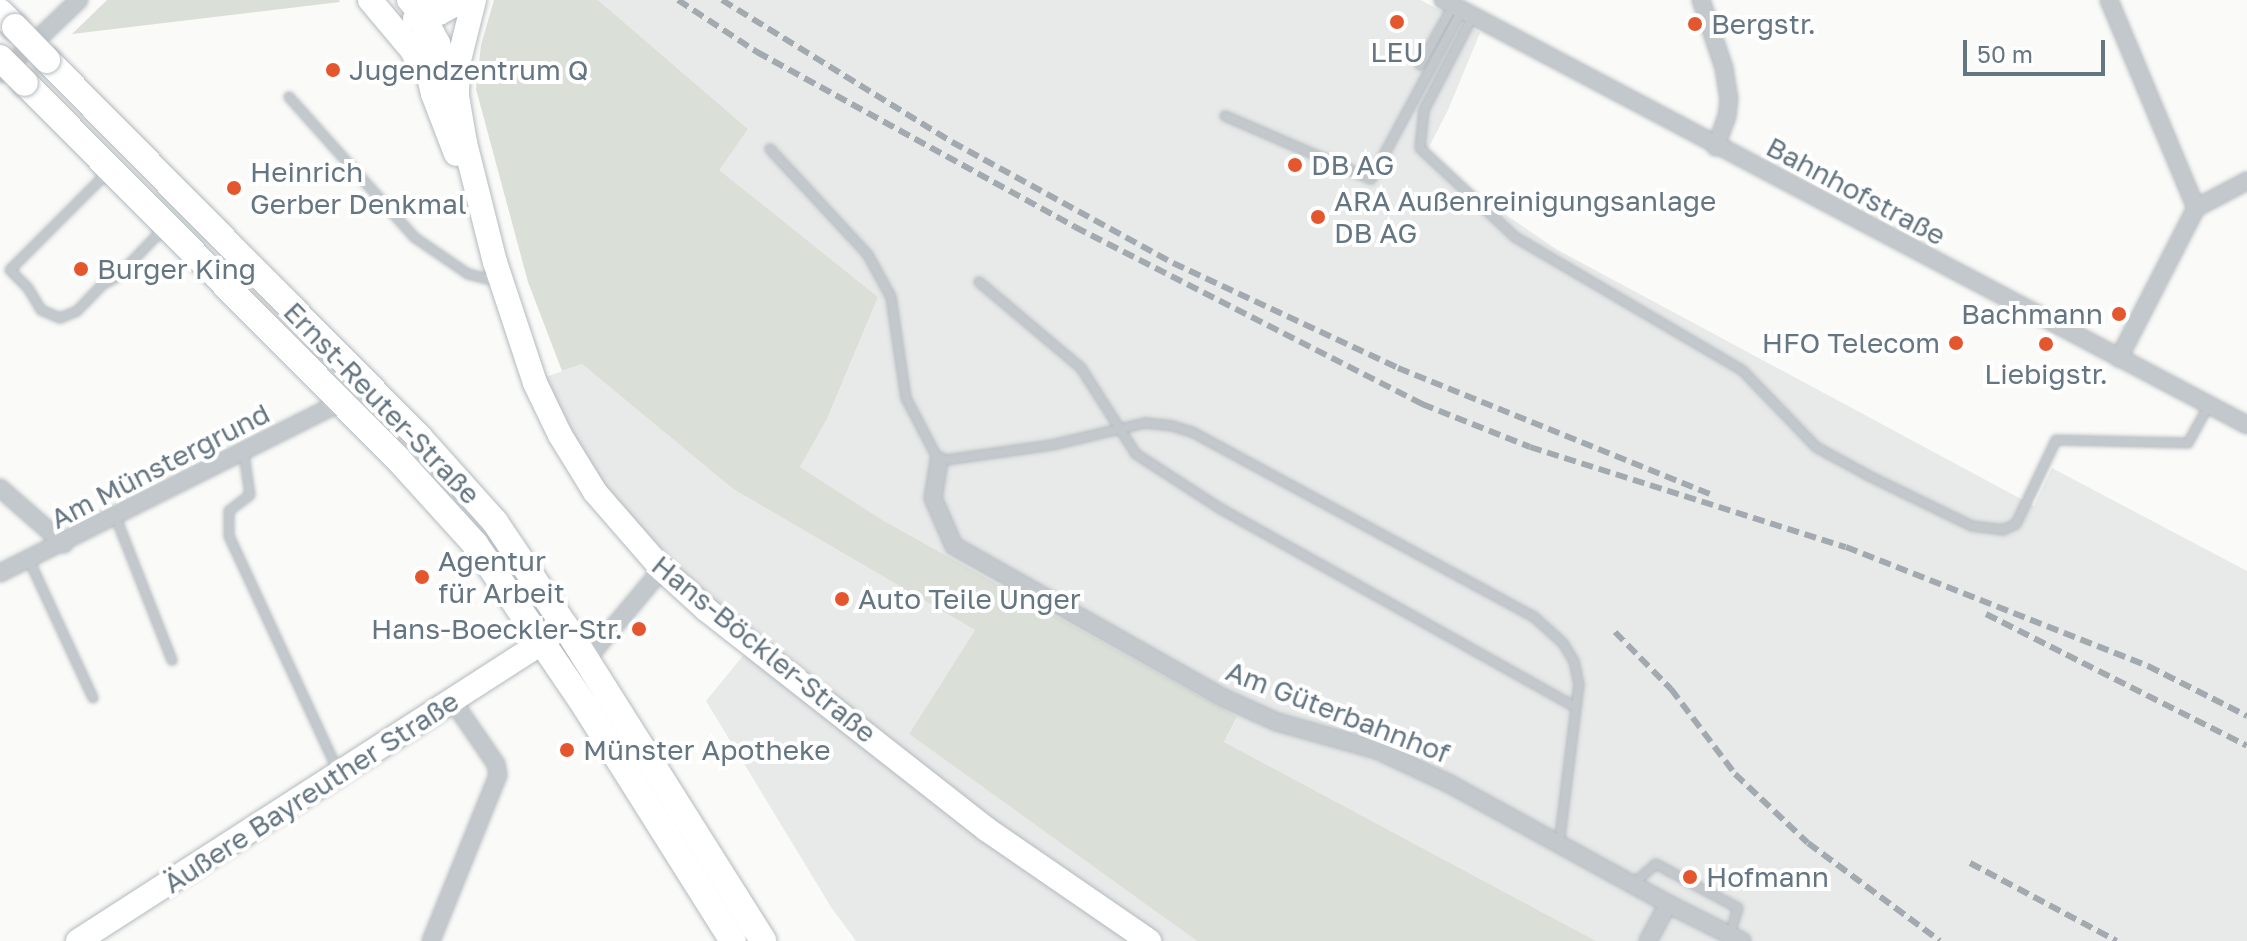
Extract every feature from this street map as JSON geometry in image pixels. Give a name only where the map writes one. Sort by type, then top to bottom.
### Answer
[{"type":"main road","points":[[373,3],[391,16],[421,6],[463,0]]},
{"type":"main road","name":"Hans-Böckler-Straße","points":[[474,0],[458,64],[459,112],[498,272]]},
{"type":"main road","points":[[373,3],[412,50],[433,94]]},
{"type":"main road","points":[[421,6],[438,43],[459,112]]},
{"type":"main road","name":"Hans-Böckler-Straße","points":[[421,6],[423,51],[433,94],[498,272],[529,369],[560,435],[595,492],[662,569],[707,610],[986,829],[1149,941]]},
{"type":"main road","name":"Ernst-Reuter-Straße","points":[[7,20],[461,480],[495,522],[548,600],[763,941]]},
{"type":"main road","name":"Ernst-Reuter-Straße","points":[[0,58],[13,79],[111,169],[342,402],[475,544],[543,642],[733,941]]},
{"type":"main road","points":[[543,642],[553,626],[548,600]]},
{"type":"main road","name":"Äußere Bayreuther Straße","points":[[78,941],[543,642]]},
{"type":"street","points":[[13,79],[79,0]]},
{"type":"street","points":[[1701,0],[1724,68],[1729,98],[1716,147]]},
{"type":"street","points":[[2109,0],[2196,208]]},
{"type":"street","name":"Bahnhofstraße","points":[[1458,8],[2247,425]]},
{"type":"street","points":[[2119,358],[2196,208],[2247,181]]},
{"type":"street","name":"Am Münstergrund","points":[[0,573],[244,454],[342,402]]},
{"type":"street","name":"Am Güterbahnhof","points":[[939,461],[933,498],[954,546],[1224,698],[1277,722],[1377,750],[1450,784],[1736,938]]},
{"type":"street","points":[[0,488],[64,544]]},
{"type":"street","points":[[586,660],[662,569]]},
{"type":"street","points":[[431,941],[498,775],[496,764],[452,700]]},
{"type":"street","points":[[1648,941],[1668,904]]},
{"type":"lane","points":[[1420,65],[1458,8]]},
{"type":"lane","points":[[1225,116],[1371,179],[1458,8]]},
{"type":"lane","points":[[1458,8],[1424,110],[1420,148],[1515,237],[1742,370],[1816,447],[1869,476],[1972,526],[2003,530],[2016,524],[2056,440],[2188,443],[2209,404]]},
{"type":"lane","points":[[289,97],[414,237],[468,274],[498,272]]},
{"type":"lane","points":[[770,149],[868,255],[891,297],[906,398],[939,461],[1052,445],[1145,423],[1192,432],[1533,616],[1563,643],[1574,661],[1579,684],[1559,844]]},
{"type":"lane","points":[[111,169],[10,270],[46,315],[69,316],[102,285],[118,276],[166,225]]},
{"type":"lane","points":[[979,282],[1081,368],[1136,454],[1221,509],[1575,707]]},
{"type":"lane","points":[[244,454],[250,495],[229,511],[229,536],[339,774]]},
{"type":"lane","points":[[116,518],[172,660]]},
{"type":"lane","points":[[29,560],[93,698]]},
{"type":"lane","points":[[1633,885],[1656,864],[1738,908],[1736,938]]},
{"type":"shaded area","points":[[107,0],[339,0],[340,2],[72,34]]},
{"type":"shaded area","points":[[494,0],[598,0],[748,129],[719,170],[878,297],[827,419],[800,467],[884,521],[1237,717],[1224,742],[1596,941],[1197,941],[909,734],[975,630],[733,489],[582,364],[562,371],[528,282],[476,89],[481,45]]},
{"type":"shaded area","points":[[598,0],[1421,0],[1480,33],[1448,110],[1426,153],[1452,178],[1556,249],[2034,506],[2052,468],[2247,571],[2247,941],[1596,941],[1224,742],[1237,718],[884,521],[800,467],[827,419],[878,297],[718,170],[748,129]]},
{"type":"shaded area","points":[[582,364],[733,489],[975,630],[909,734],[1197,941],[856,941],[831,907],[706,701],[750,647],[664,574],[532,382]]},
{"type":"railway","points":[[678,0],[757,52],[1075,227],[1422,404],[1530,447],[1846,547],[2148,666],[2247,716]]},
{"type":"railway","points":[[722,0],[952,142],[1173,263],[1398,368],[1712,495]]},
{"type":"railway","points":[[1986,614],[2247,746]]},
{"type":"railway","points":[[1615,632],[1671,689],[1735,774],[1808,843],[1940,941]]},
{"type":"railway","points":[[1970,863],[2117,941]]},
{"type":"place","name":"LEU","points":[[1397,22]]},
{"type":"place","name":"Bergstr.","points":[[1695,24]]},
{"type":"place","name":"Jugendzentrum Q","points":[[333,70]]},
{"type":"place","name":"DB AG","points":[[1295,165]]},
{"type":"place","name":"Heinrich Gerber Denkmal","points":[[234,188]]},
{"type":"place","name":"ARA Außenreinigungsanlage DB AG","points":[[1318,217]]},
{"type":"place","name":"Burger King","points":[[81,269]]},
{"type":"place","name":"Bachmann","points":[[2119,314]]},
{"type":"place","name":"HFO Telecom","points":[[1956,343]]},
{"type":"place","name":"Liebigstr.","points":[[2046,344]]},
{"type":"place","name":"Agentur für Arbeit","points":[[422,577]]},
{"type":"place","name":"Auto Teile Unger","points":[[842,599]]},
{"type":"place","name":"Hans-Boeckler-Str.","points":[[639,629]]},
{"type":"place","name":"Münster Apotheke","points":[[567,750]]},
{"type":"place","name":"Hofmann","points":[[1690,877]]}]
